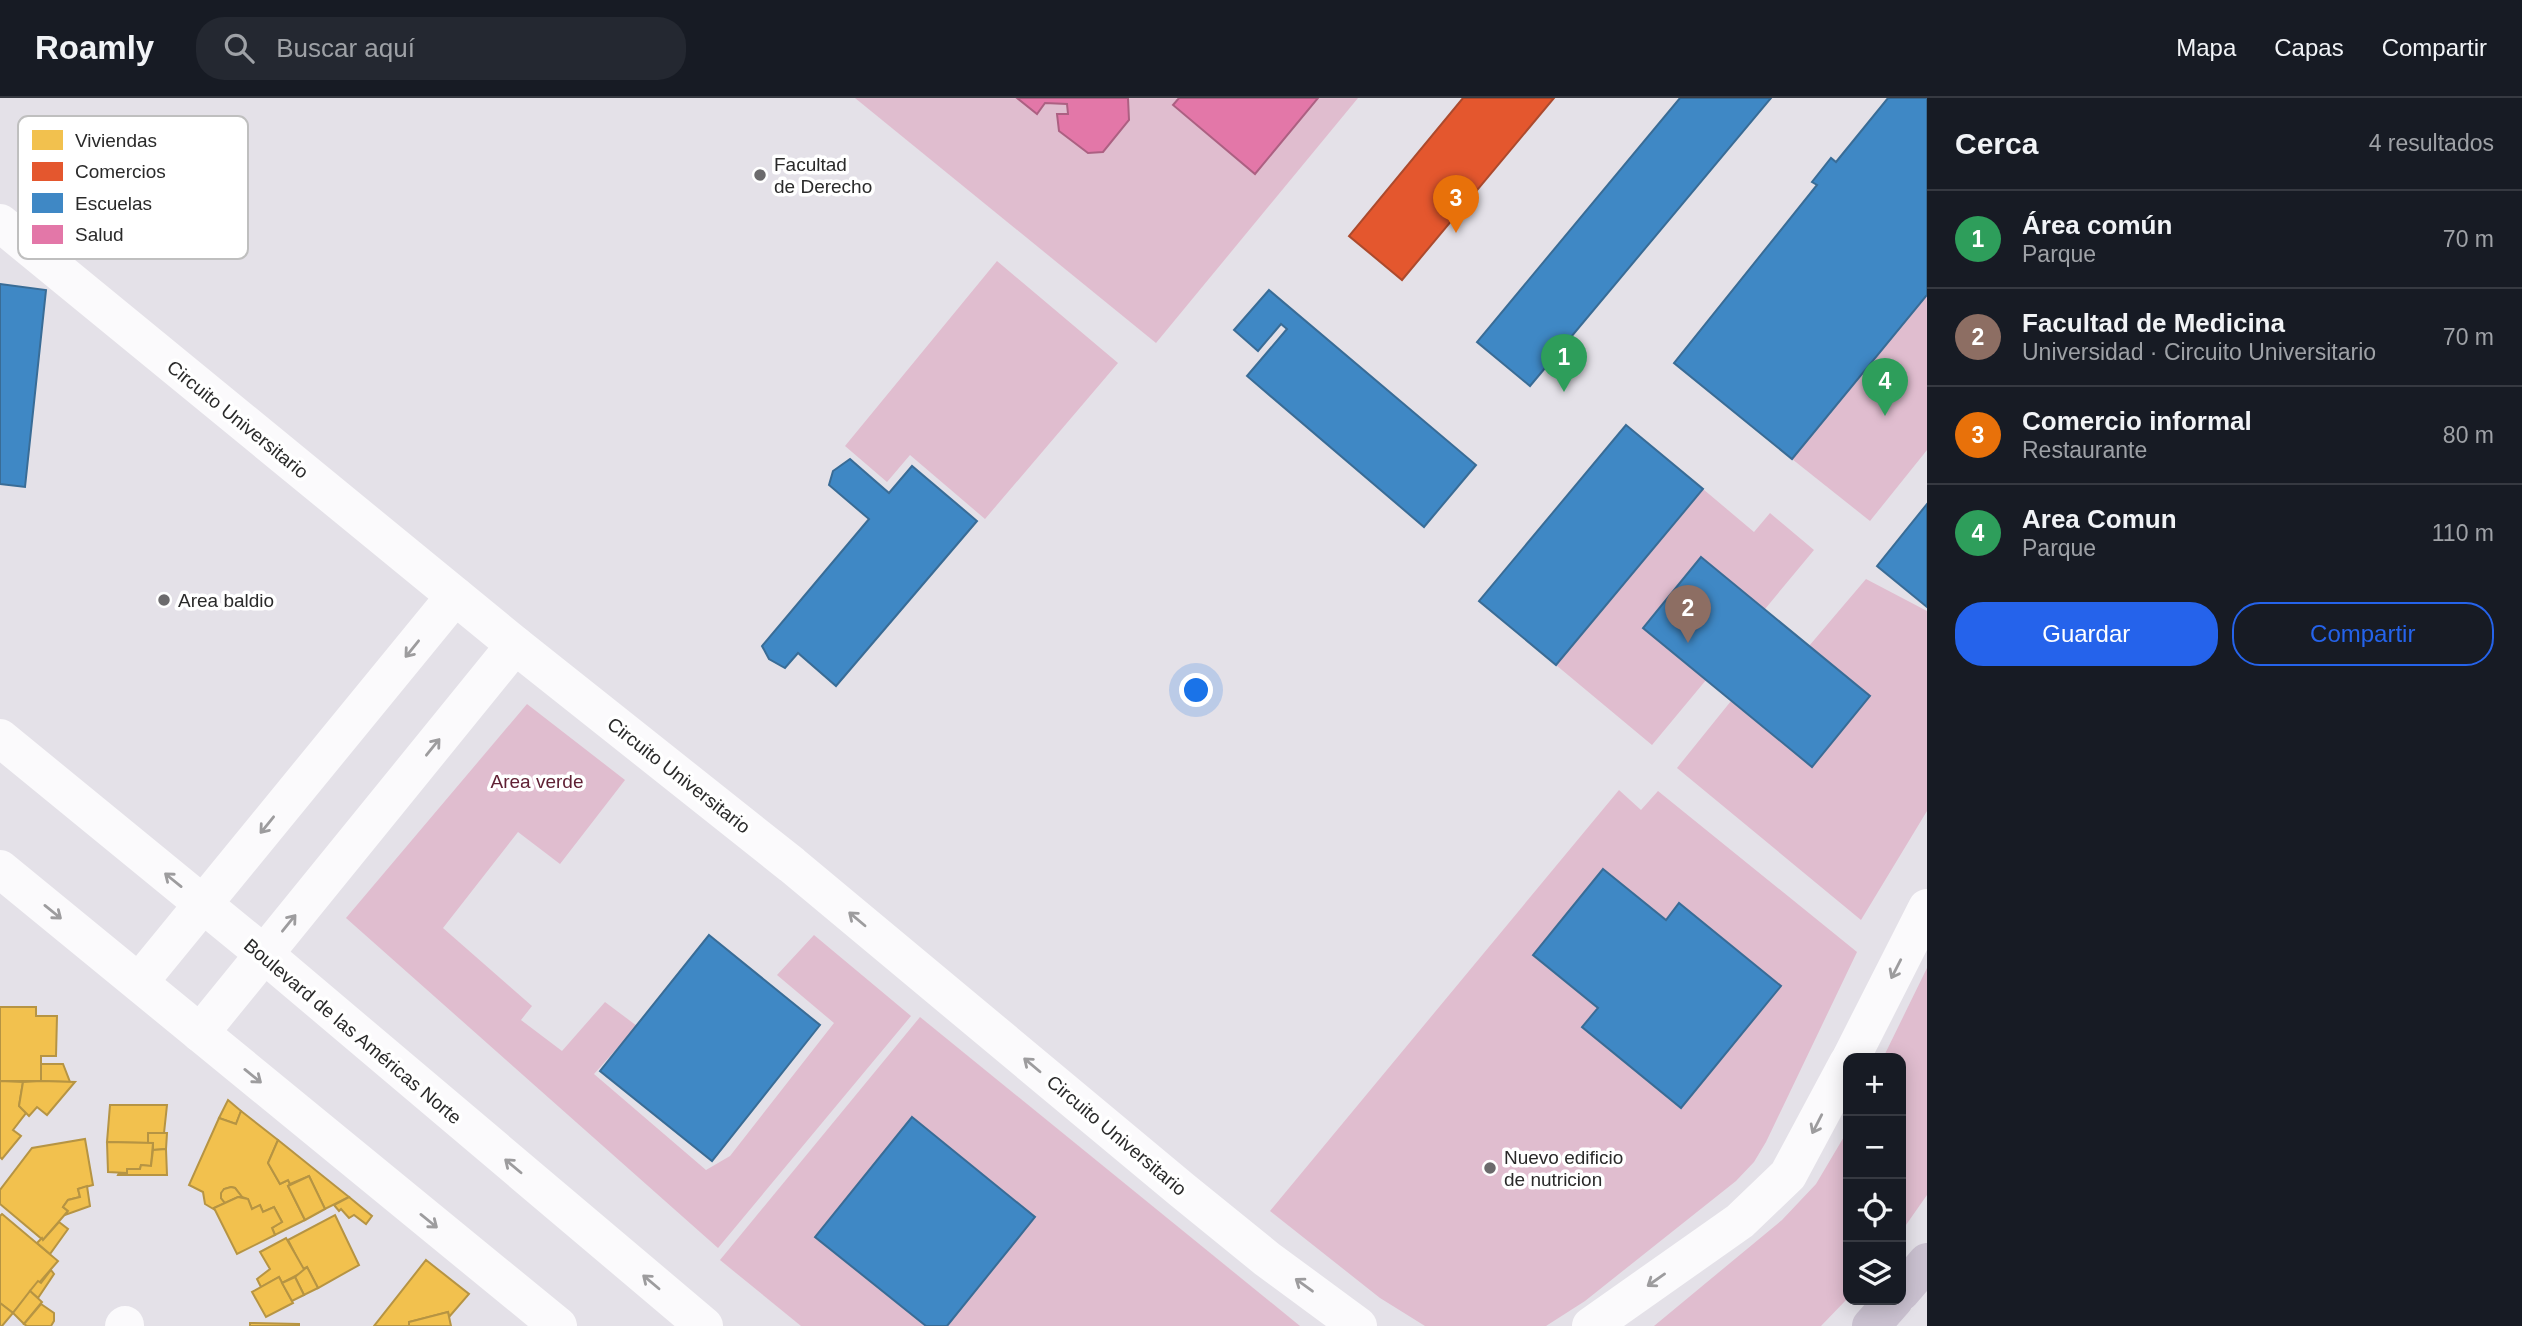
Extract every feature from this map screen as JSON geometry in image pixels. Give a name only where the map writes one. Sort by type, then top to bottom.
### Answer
[{"type":"main road","points":[[1906,1286],[1927,1262]]},
{"type":"main road","points":[[1871,1326],[1890,1305]]},
{"type":"street","name":"Circuito Universitario","points":[[0,223],[18,238]]},
{"type":"street","name":"Circuito Universitario","points":[[44,259],[515,645],[824,892],[1267,1259],[1359,1326]]},
{"type":"street","points":[[140,981],[455,596]]},
{"type":"street","points":[[200,1033],[515,645]]},
{"type":"street","name":"Boulevard de las Américas Norte","points":[[0,738],[264,954],[704,1326]]},
{"type":"street","points":[[0,869],[558,1326]]},
{"type":"street","points":[[1854,1053],[1927,908]]},
{"type":"street","points":[[1591,1326],[1740,1221],[1788,1175],[1843,1072]]},
{"type":"green space","points":[[855,98],[1358,98],[1156,343]]},
{"type":"green space","points":[[997,261],[1118,363],[985,519],[910,455],[887,482],[845,446]]},
{"type":"green space","points":[[1927,295],[1927,450],[1870,521],[1792,459]]},
{"type":"green space","points":[[1703,489],[1754,532],[1770,513],[1814,550],[1652,745],[1556,665]]},
{"type":"green space","points":[[1866,579],[1927,611],[1927,811],[1861,920],[1677,768],[1731,701],[1812,767],[1809,646]]},
{"type":"green space","name":"Area verde","points":[[527,704],[625,780],[560,864],[518,832],[443,928],[532,1006],[521,1020],[562,1051],[605,1002],[637,1026],[594,1074],[706,1170],[730,1156],[834,1023],[777,975],[814,935],[911,1016],[718,1248],[346,918]]},
{"type":"green space","points":[[1619,790],[1641,810],[1658,791],[1857,952],[1766,1142],[1754,1162],[1736,1181],[1585,1301],[1546,1326],[1425,1326],[1380,1298],[1270,1211]]},
{"type":"green space","points":[[1927,968],[1927,1195],[1906,1225],[1906,1053],[1885,1053]]},
{"type":"green space","points":[[920,1017],[1300,1326],[801,1326],[720,1260]]},
{"type":"green space","points":[[1843,1138],[1843,1303],[1821,1326],[1654,1326],[1782,1220],[1816,1184]]},
{"type":"building: Viviendas","points":[[0,1007],[36,1007],[36,1016],[57,1016],[56,1056],[41,1056],[41,1081],[0,1081]]},
{"type":"building: Viviendas","points":[[41,1064],[63,1064],[70,1082],[41,1081]]},
{"type":"building: Viviendas","points":[[0,1081],[23,1082],[19,1106],[26,1113],[13,1130],[21,1136],[2,1159],[0,1157]]},
{"type":"building: Viviendas","points":[[23,1082],[75,1082],[47,1115],[37,1107],[29,1116],[19,1106]]},
{"type":"building: Viviendas","points":[[228,1100],[241,1111],[236,1124],[219,1118]]},
{"type":"building: Viviendas","points":[[110,1105],[167,1105],[164,1133],[148,1133],[148,1143],[107,1142]]},
{"type":"building: Viviendas","points":[[241,1111],[278,1140],[268,1163],[280,1184],[288,1180],[288,1186],[305,1220],[275,1235],[272,1228],[282,1222],[274,1207],[263,1212],[260,1205],[252,1209],[248,1199],[231,1187],[224,1189],[221,1198],[225,1203],[214,1208],[215,1210],[205,1204],[203,1192],[189,1185],[219,1118],[236,1124]]},
{"type":"building: Viviendas","points":[[148,1133],[167,1133],[166,1149],[153,1150],[153,1143],[148,1143]]},
{"type":"building: Viviendas","points":[[85,1139],[93,1185],[78,1189],[80,1197],[68,1200],[63,1207],[68,1211],[43,1240],[0,1204],[0,1190],[32,1148]]},
{"type":"building: Viviendas","points":[[278,1140],[349,1197],[325,1209],[309,1176],[290,1184],[288,1180],[280,1184],[268,1163]]},
{"type":"building: Viviendas","points":[[107,1142],[153,1143],[151,1166],[141,1165],[140,1169],[127,1169],[127,1173],[108,1172]]},
{"type":"building: Viviendas","points":[[166,1149],[167,1175],[118,1175],[127,1173],[127,1169],[140,1169],[141,1165],[151,1166],[153,1150]]},
{"type":"building: Viviendas","points":[[309,1176],[325,1209],[305,1220],[288,1186]]},
{"type":"building: Viviendas","points":[[87,1186],[90,1206],[65,1215],[68,1211],[63,1207],[68,1200],[80,1197],[78,1189]]},
{"type":"building: Viviendas","points":[[231,1187],[242,1197],[225,1203],[221,1193]]},
{"type":"building: Viviendas","points":[[238,1197],[248,1199],[252,1209],[260,1205],[263,1212],[274,1207],[282,1222],[272,1228],[275,1235],[237,1254],[214,1208]]},
{"type":"building: Viviendas","points":[[349,1197],[372,1216],[366,1224],[354,1215],[349,1218],[334,1205]]},
{"type":"building: Viviendas","points":[[2,1214],[58,1261],[13,1313],[0,1303]]},
{"type":"building: Viviendas","points":[[335,1215],[359,1265],[318,1288],[307,1267],[303,1269],[288,1240]]},
{"type":"building: Viviendas","points":[[59,1222],[68,1229],[50,1254],[37,1243]]},
{"type":"building: Viviendas","points":[[286,1238],[305,1271],[282,1283],[279,1277],[261,1287],[257,1279],[270,1269],[260,1252]]},
{"type":"building: Viviendas","points":[[426,1260],[469,1294],[449,1317],[448,1312],[409,1322],[409,1326],[374,1326]]},
{"type":"building: Viviendas","points":[[307,1267],[318,1288],[304,1295],[295,1277]]},
{"type":"building: Viviendas","points":[[51,1270],[54,1274],[38,1298],[30,1291],[38,1281],[41,1283]]},
{"type":"building: Viviendas","points":[[279,1277],[293,1303],[266,1317],[252,1292]]},
{"type":"building: Viviendas","points":[[295,1277],[304,1295],[292,1301],[282,1283]]},
{"type":"building: Viviendas","points":[[30,1291],[42,1302],[24,1324],[13,1313]]},
{"type":"building: Viviendas","points":[[0,1303],[13,1313],[2,1326],[0,1326]]},
{"type":"building: Viviendas","points":[[41,1304],[54,1313],[51,1326],[24,1324]]},
{"type":"building: Viviendas","points":[[448,1312],[451,1326],[409,1326],[409,1322]]},
{"type":"building: Viviendas","points":[[250,1323],[299,1324],[299,1326],[250,1326]]},
{"type":"building: Comercios","points":[[1463,98],[1554,98],[1402,280],[1349,236]]},
{"type":"building: Escuelas","points":[[1680,98],[1771,98],[1530,386],[1477,342]]},
{"type":"building: Escuelas","points":[[1888,98],[1927,98],[1927,295],[1792,459],[1674,363],[1817,185],[1812,182],[1831,158],[1836,162]]},
{"type":"building: Escuelas","points":[[0,284],[46,290],[25,487],[0,484]]},
{"type":"building: Escuelas","points":[[1269,290],[1476,465],[1424,527],[1247,376],[1287,329],[1281,324],[1258,351],[1234,330]]},
{"type":"building: Escuelas","points":[[1626,425],[1703,489],[1556,665],[1479,601]]},
{"type":"building: Escuelas","points":[[850,459],[889,493],[912,466],[977,521],[836,686],[798,653],[785,668],[769,659],[762,646],[869,519],[829,485],[833,471]]},
{"type":"building: Escuelas","points":[[1927,504],[1927,607],[1877,566]]},
{"type":"building: Escuelas","points":[[1701,557],[1870,696],[1812,767],[1643,628]]},
{"type":"building: Escuelas","points":[[1603,869],[1666,920],[1679,903],[1781,986],[1681,1108],[1582,1027],[1598,1008],[1533,955]]},
{"type":"building: Escuelas","points":[[709,935],[820,1025],[712,1161],[600,1071]]},
{"type":"building: Escuelas","points":[[912,1117],[1035,1217],[947,1326],[926,1326],[815,1237]]},
{"type":"building: Salud","points":[[1017,98],[1128,98],[1129,120],[1103,152],[1088,153],[1059,131],[1057,114],[1068,114],[1067,104],[1045,103],[1037,114]]},
{"type":"building: Salud","points":[[1179,98],[1318,98],[1255,174],[1173,105]]},
{"type":"place","name":"Facultad de Derecho","points":[[760,175]]},
{"type":"place","name":"Comercio informal","points":[[1456,233]]},
{"type":"place","name":"Área común","points":[[1564,392]]},
{"type":"place","name":"Area Comun","points":[[1885,416]]},
{"type":"place","name":"Area baldio","points":[[164,600]]},
{"type":"place","name":"Facultad de Medicina","points":[[1688,643]]},
{"type":"place","name":"Nuevo edificio de nutricion","points":[[1490,1168]]}]
